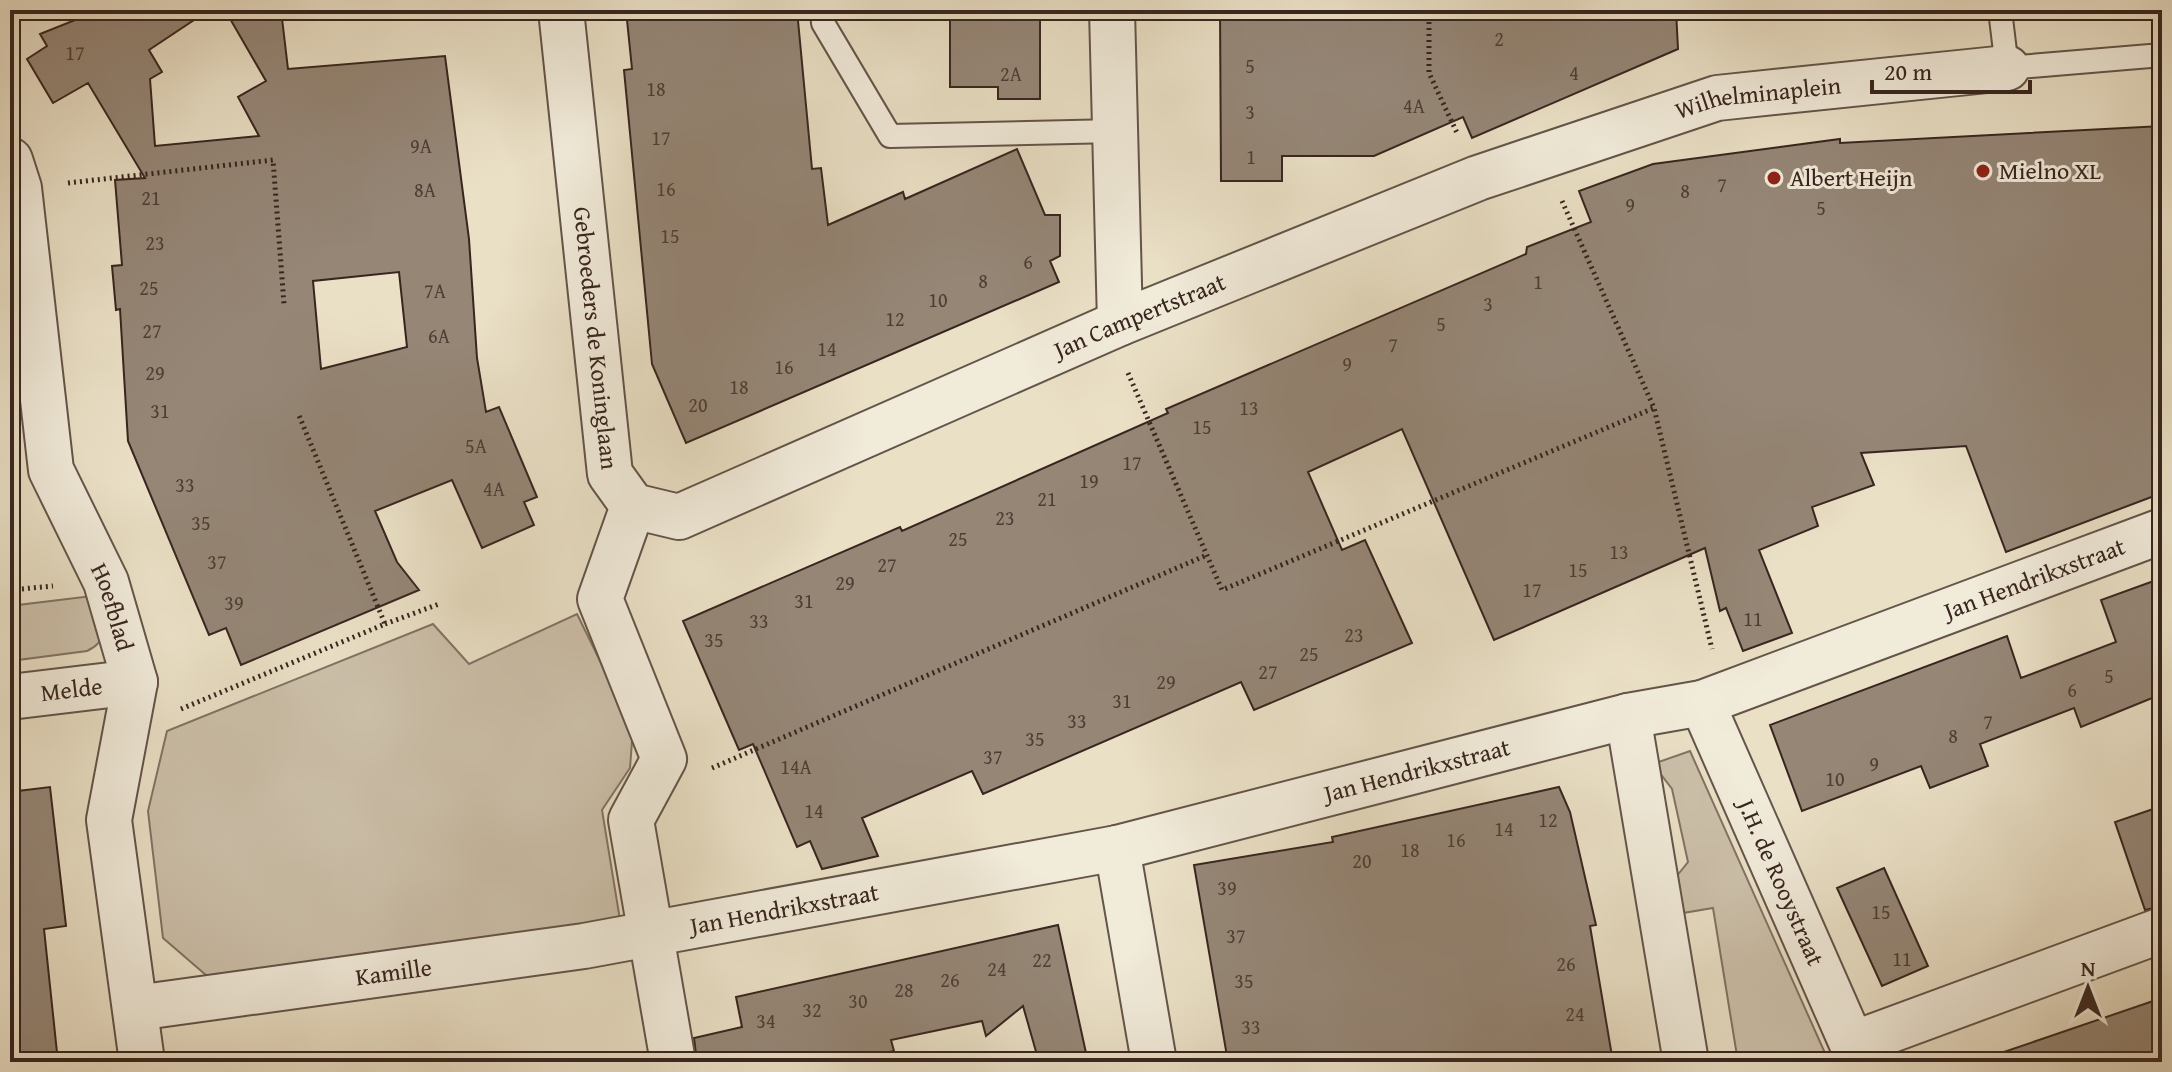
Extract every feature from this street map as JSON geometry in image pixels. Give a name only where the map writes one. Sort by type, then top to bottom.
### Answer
[{"type":"street","name":"Gebroeders de Koninglaan","points":[[561,10],[610,474],[633,506]]},
{"type":"street","points":[[1112,10],[1116,131],[1114,325]]},
{"type":"street","name":"Wilhelminaplein","points":[[1653,119],[1717,98],[2007,68]]},
{"type":"street","name":"Jan Campertstraat","points":[[633,506],[679,517],[1114,325],[1478,178],[1653,119]]},
{"type":"street","name":"Hoefblad","points":[[14,174],[51,470],[106,582],[135,682],[109,820],[142,1062]]},
{"type":"street","points":[[633,506],[600,599],[664,759],[631,820],[673,1062]]},
{"type":"street","name":"Jan Hendrikxstraat","points":[[651,934],[1117,848],[1628,716],[1713,700],[2162,531]]},
{"type":"street","name":"Melde","points":[[10,697],[135,682]]},
{"type":"street","name":"J.H. de Rooystraat","points":[[1713,700],[1856,1053]]},
{"type":"street","points":[[1628,716],[1686,1062]]},
{"type":"street","points":[[1117,848],[1154,1062]]},
{"type":"street","points":[[1856,1053],[2162,930]]},
{"type":"street","name":"Kamille","points":[[136,1008],[651,934]]},
{"type":"lane","points":[[822,10],[823,23],[890,136],[1116,131]]},
{"type":"lane","points":[[2000,10],[2007,68]]},
{"type":"lane","name":"Wilhelminaplein","points":[[2007,68],[2162,55]]},
{"type":"path","points":[[1429,10],[1429,73],[1478,178]]},
{"type":"path","points":[[1541,157],[1654,408],[1713,700]]},
{"type":"path","points":[[14,174],[273,160],[284,304]]},
{"type":"path","points":[[1114,325],[1222,590],[1654,408]]},
{"type":"path","points":[[298,413],[385,624]]},
{"type":"path","points":[[664,759],[714,768],[1207,555]]},
{"type":"path","points":[[125,733],[439,604]]},
{"type":"shaded area","points":[[100,595],[105,627],[101,640],[95,646],[87,651],[10,661],[10,606]]},
{"type":"shaded area","points":[[577,614],[633,728],[630,768],[602,810],[620,920],[207,976],[163,938],[148,811],[167,731],[433,624],[469,664]]},
{"type":"shaded area","points":[[1690,751],[1829,1062],[1738,1062],[1713,908],[1677,914],[1672,882],[1688,862],[1672,789],[1653,764]]},
{"type":"building","points":[[100,10],[209,10],[149,50],[162,72],[150,79],[155,146],[259,136],[238,97],[266,81],[225,10],[281,10],[288,69],[445,56],[469,239],[477,358],[486,412],[499,407],[537,497],[524,502],[534,525],[482,548],[452,480],[375,511],[397,562],[419,590],[241,665],[226,628],[209,635],[128,441],[120,309],[116,310],[112,266],[122,265],[115,180],[145,178],[88,83],[53,103],[27,59],[47,46],[40,34]],"holes":[[[399,272],[407,347],[321,369],[313,281]]]},
{"type":"building","points":[[626,10],[797,10],[812,169],[821,168],[828,225],[903,192],[905,199],[1017,149],[1045,215],[1060,215],[1060,256],[1050,261],[1059,282],[686,443],[652,364],[624,70],[632,69]]},
{"type":"building","points":[[950,10],[1040,10],[1040,99],[998,99],[998,87],[950,87]]},
{"type":"building","points":[[1220,10],[1676,10],[1678,49],[1472,138],[1463,117],[1374,156],[1282,156],[1282,181],[1221,181]]},
{"type":"building","points":[[2162,126],[2162,493],[2006,552],[1966,446],[1861,453],[1874,485],[1812,507],[1818,526],[1759,550],[1792,633],[1743,651],[1726,608],[1720,611],[1705,548],[1494,640],[1402,429],[1308,472],[1342,550],[1365,540],[1412,643],[1254,710],[1241,682],[983,794],[972,771],[862,818],[878,856],[822,869],[810,841],[797,847],[753,744],[739,750],[683,621],[900,527],[902,531],[1168,413],[1166,409],[1526,254],[1527,247],[1591,222],[1579,191],[1653,164],[1840,139],[1840,143]]},
{"type":"building","points":[[2162,578],[2162,694],[2081,727],[2074,708],[1980,744],[1988,766],[1930,788],[1921,766],[1802,811],[1770,725],[2007,636],[2021,678],[2116,642],[2101,600]]},
{"type":"building","points":[[50,787],[66,926],[44,929],[58,1062],[10,1062],[10,792]]},
{"type":"building","points":[[1559,787],[1570,812],[1596,925],[1590,926],[1613,1062],[1228,1062],[1194,865],[1333,842],[1332,837]]},
{"type":"building","points":[[2162,806],[2162,906],[2145,910],[2115,822]]},
{"type":"building","points":[[1884,868],[1928,966],[1882,986],[1837,888]]},
{"type":"building","points":[[1058,925],[1088,1062],[1039,1062],[1023,1006],[986,1036],[982,1021],[891,1040],[894,1051],[841,1062],[697,1062],[694,1038],[742,1027],[736,997]]},
{"type":"building","points":[[2162,998],[2162,1062],[1996,1062],[1995,1055]]},
{"type":"place","name":"Mielno XL","points":[[1983,171]]},
{"type":"place","name":"Albert Heijn","points":[[1774,178]]}]
